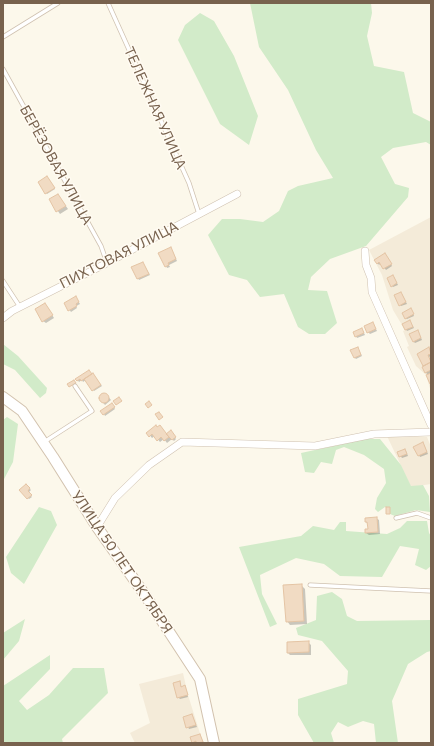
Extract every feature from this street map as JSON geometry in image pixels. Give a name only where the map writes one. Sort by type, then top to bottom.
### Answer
[{"type":"main road","name":"УЛИЦА 50 ЛЕТ ОКТЯБРЯ","points":[[3,397],[22,412],[44,443],[97,527],[145,595],[200,679],[214,743]]},
{"type":"street","name":"ПИХТОВАЯ УЛИЦА","points":[[3,318],[12,311],[107,263],[236,194]]},
{"type":"street","points":[[365,250],[366,265],[371,278],[372,292],[431,426]]},
{"type":"street","points":[[97,527],[115,498],[149,465],[182,442],[315,446],[374,434],[431,432]]},
{"type":"lane","points":[[3,37],[58,3]]},
{"type":"lane","name":"ТЕЛЕЖНАЯ УЛИЦА","points":[[108,3],[190,183],[200,214]]},
{"type":"lane","name":"БЕРЁЗОВАЯ УЛИЦА","points":[[3,69],[101,246],[107,263]]},
{"type":"lane","points":[[3,281],[20,307]]},
{"type":"lane","points":[[44,443],[92,411],[75,386]]},
{"type":"lane","points":[[396,518],[416,514],[431,518]]},
{"type":"lane","points":[[310,585],[431,591]]},
{"type":"shaded area","points":[[431,217],[431,392],[426,375],[416,366],[407,347],[409,346],[403,331],[405,330],[393,310],[382,275],[369,250]]},
{"type":"shaded area","points":[[387,436],[427,437],[431,447],[431,484],[411,487]]},
{"type":"shaded area","points":[[183,673],[188,695],[203,743],[135,743],[130,733],[150,723],[139,684]]},
{"type":"green space","points":[[250,3],[371,3],[372,13],[367,36],[374,66],[404,72],[413,113],[431,122],[431,145],[426,142],[393,148],[381,157],[395,184],[409,188],[408,197],[366,246],[330,259],[311,277],[308,290],[327,291],[337,323],[325,334],[309,334],[298,327],[284,294],[260,297],[247,280],[229,275],[208,235],[222,219],[240,219],[263,222],[279,211],[288,191],[298,186],[333,178],[316,150],[288,90],[259,47]]},
{"type":"green space","points":[[200,13],[214,21],[234,56],[258,116],[249,145],[220,124],[178,40],[185,25]]},
{"type":"green space","points":[[3,344],[18,356],[47,388],[46,393],[40,398],[15,370],[3,364]]},
{"type":"green space","points":[[7,417],[18,424],[13,462],[3,481],[3,420]]},
{"type":"green space","points":[[366,439],[380,439],[401,465],[411,486],[423,485],[429,496],[430,512],[416,510],[395,516],[390,514],[390,507],[385,507],[378,512],[375,509],[377,498],[386,483],[384,469],[364,455],[344,447],[336,450],[332,464],[321,462],[314,473],[305,472],[301,453]]},
{"type":"green space","points":[[39,507],[51,511],[57,525],[24,584],[11,573],[6,557]]},
{"type":"green space","points":[[407,521],[427,521],[431,536],[431,566],[426,570],[415,565],[419,549],[400,546],[382,577],[340,576],[324,564],[296,558],[260,575],[262,594],[277,624],[270,627],[239,547],[301,536],[313,526],[334,530],[340,522],[346,522],[346,531],[387,534],[400,528]]},
{"type":"green space","points":[[332,592],[342,599],[347,616],[357,621],[431,620],[431,651],[408,664],[392,701],[398,743],[376,743],[374,724],[363,721],[348,727],[338,722],[331,733],[334,743],[314,743],[298,715],[298,699],[347,684],[348,671],[322,641],[298,635],[296,628],[316,620],[317,596]]},
{"type":"green space","points":[[25,619],[19,641],[3,660],[3,633]]},
{"type":"green space","points":[[50,655],[50,669],[19,701],[27,710],[49,695],[73,668],[104,668],[108,693],[62,739],[63,743],[3,743],[3,686]]},
{"type":"building","points":[[47,176],[55,188],[45,194],[38,182]]},
{"type":"building","points":[[58,194],[66,206],[56,212],[49,199]]},
{"type":"building","points":[[171,247],[176,259],[168,263],[169,265],[165,267],[158,253]]},
{"type":"building","points":[[385,253],[392,264],[383,269],[379,262],[377,264],[374,260]]},
{"type":"building","points":[[143,262],[149,274],[137,279],[131,267]]},
{"type":"building","points":[[393,275],[397,283],[391,287],[387,278]]},
{"type":"building","points":[[401,292],[406,302],[399,306],[394,295]]},
{"type":"building","points":[[76,296],[79,302],[76,304],[77,306],[68,311],[64,303]]},
{"type":"building","points":[[45,303],[53,315],[42,322],[35,309]]},
{"type":"building","points":[[411,308],[414,314],[405,319],[402,313]]},
{"type":"building","points":[[410,320],[413,327],[405,330],[402,324]]},
{"type":"building","points":[[373,322],[376,329],[367,333],[364,326]]},
{"type":"building","points":[[362,328],[364,333],[355,337],[353,332]]},
{"type":"building","points":[[418,330],[421,338],[413,342],[409,334]]},
{"type":"building","points":[[358,347],[361,355],[354,358],[350,350]]},
{"type":"building","points":[[429,347],[431,354],[428,355],[431,362],[423,366],[417,354]]},
{"type":"building","points":[[431,362],[431,370],[425,373],[422,367]]},
{"type":"building","points":[[89,370],[92,374],[81,381],[80,379],[77,381],[75,379]]},
{"type":"building","points":[[93,373],[101,385],[92,391],[84,379]]},
{"type":"building","points":[[431,373],[431,383],[430,384],[426,375]]},
{"type":"building","points":[[74,380],[76,383],[69,387],[67,384]]},
{"type":"building","points":[[102,393],[106,393],[108,394],[108,402],[102,403],[99,400],[99,396]]},
{"type":"building","points":[[119,397],[122,401],[116,405],[113,401]]},
{"type":"building","points":[[149,401],[152,405],[148,408],[145,404]]},
{"type":"building","points":[[112,403],[115,407],[103,415],[100,411]]},
{"type":"building","points":[[159,412],[163,417],[159,420],[155,414]]},
{"type":"building","points":[[156,425],[157,427],[160,425],[169,437],[164,441],[161,437],[157,441],[152,434],[149,437],[146,433]]},
{"type":"building","points":[[171,430],[176,437],[172,440],[166,434]]},
{"type":"building","points":[[423,442],[427,452],[418,456],[413,447]]},
{"type":"building","points":[[405,449],[407,454],[399,457],[397,452]]},
{"type":"building","points":[[26,484],[30,488],[28,491],[32,495],[27,499],[19,490]]},
{"type":"building","points":[[386,507],[390,507],[390,514],[386,514]]},
{"type":"building","points":[[377,517],[378,532],[365,533],[365,529],[368,529],[365,518]]},
{"type":"building","points":[[302,584],[304,621],[286,622],[283,585]]},
{"type":"building","points":[[309,641],[309,652],[287,653],[287,642]]},
{"type":"building","points":[[180,681],[181,687],[185,685],[188,695],[177,698],[173,683]]},
{"type":"building","points":[[192,714],[196,725],[186,728],[183,717]]},
{"type":"building","points":[[200,734],[203,742],[196,743],[196,741],[192,743],[190,737]]}]
